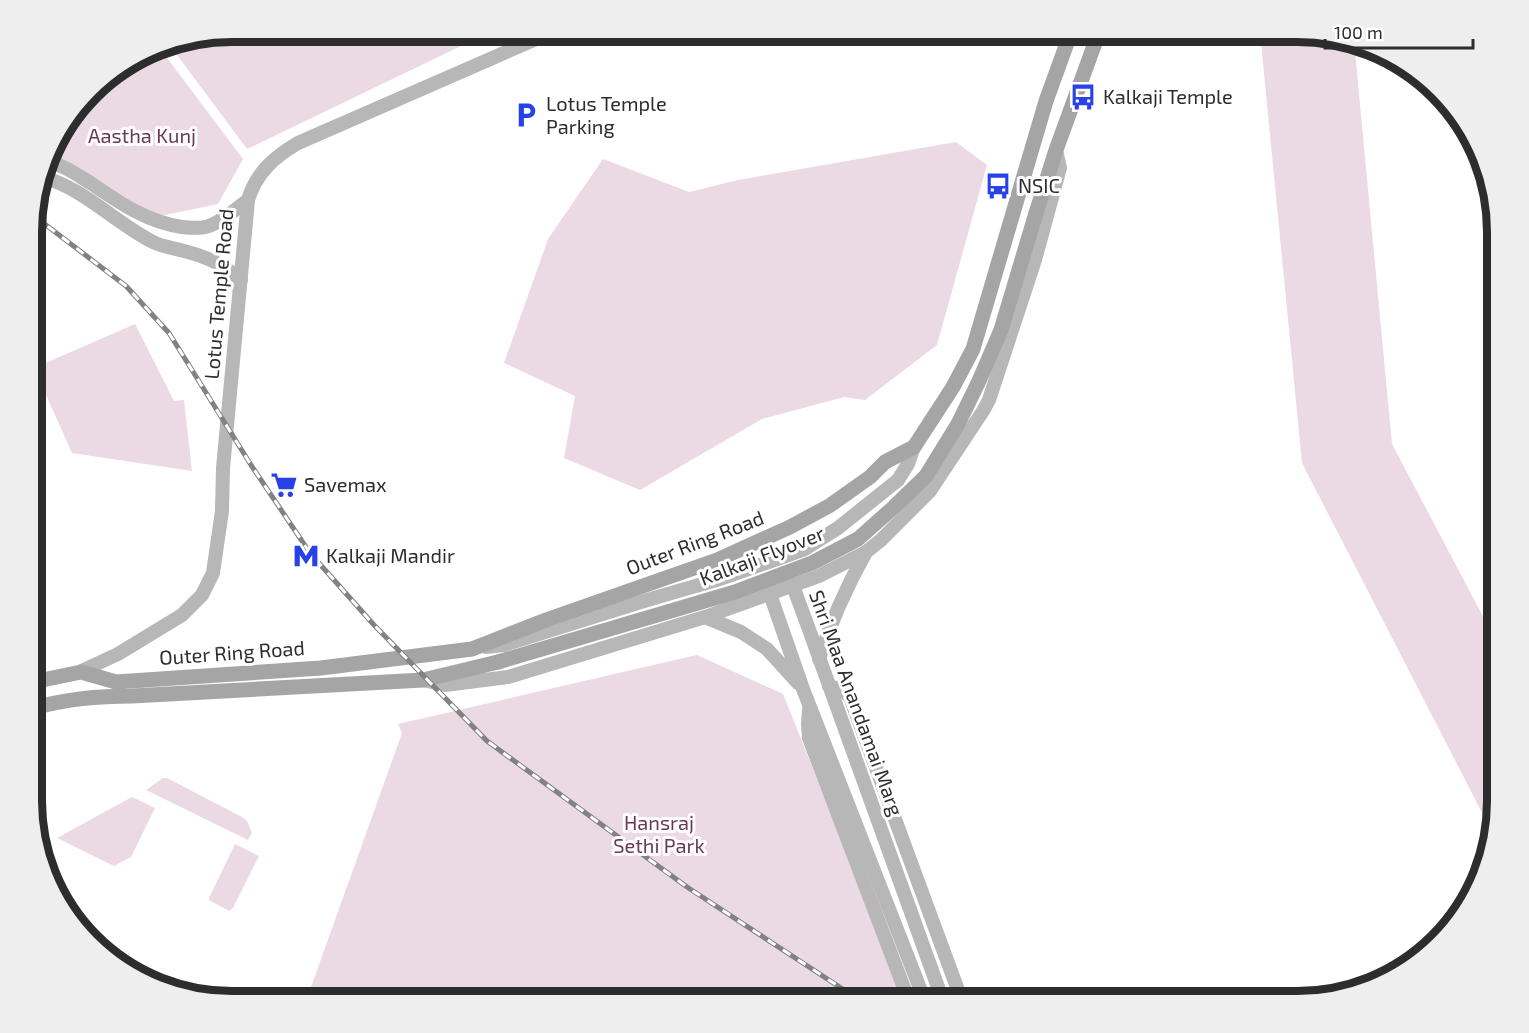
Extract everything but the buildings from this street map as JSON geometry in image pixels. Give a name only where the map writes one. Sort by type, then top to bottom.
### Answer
[{"type":"main road","name":"Lotus Temple Road","points":[[77,673],[118,654],[182,615],[202,595],[213,573],[222,511],[223,468],[248,200],[252,188],[266,168],[280,154],[298,143],[529,42]]},
{"type":"main road","name":"Outer Ring Road","points":[[42,680],[84,672],[116,682],[321,668],[472,649],[546,620],[706,564],[766,538],[829,506],[870,477],[885,462],[914,447],[953,387],[974,349],[1046,101],[1067,42]]},
{"type":"main road","points":[[423,680],[445,685],[508,677],[705,617],[819,576],[866,552],[881,540],[930,490],[989,400],[1035,260],[1059,175],[1060,168],[1056,150],[1096,42]]},
{"type":"main road","name":"Kalkaji Flyover","points":[[423,680],[498,662],[735,592],[812,563],[858,539],[926,476],[958,424],[1001,330],[1056,150]]},
{"type":"main road","points":[[55,163],[71,170],[132,211],[169,225],[206,227],[248,200]]},
{"type":"main road","points":[[50,180],[78,193],[153,242],[214,261],[226,267],[241,280]]},
{"type":"main road","points":[[472,649],[504,645],[723,578],[803,550],[838,528],[898,480],[908,464],[914,447]]},
{"type":"main road","points":[[858,513],[855,523],[860,536],[867,541],[881,540]]},
{"type":"main road","points":[[819,659],[851,579],[866,552]]},
{"type":"main road","name":"Shri Maa Anandamai Marg","points":[[773,560],[793,586],[939,991]]},
{"type":"main road","name":"Shri Maa Anandamai Marg","points":[[773,560],[770,594],[803,689],[921,991]]},
{"type":"main road","points":[[644,601],[653,610],[655,621],[651,631],[645,635]]},
{"type":"main road","points":[[705,617],[741,632],[767,649],[803,689]]},
{"type":"main road","name":"Outer Ring Road","points":[[42,706],[95,696],[132,696],[423,680]]},
{"type":"main road","points":[[829,686],[842,690],[850,697],[958,991]]},
{"type":"main road","points":[[809,704],[809,738],[905,991]]},
{"type":"green space","points":[[219,42],[469,42],[247,149],[174,51]]},
{"type":"green space","points":[[1261,42],[1310,42],[1355,51],[1392,444],[1487,624],[1486,820],[1302,463]]},
{"type":"green space","name":"Aastha Kunj","points":[[164,54],[243,159],[218,204],[160,216],[52,170],[67,137],[89,107],[116,81],[137,67]]},
{"type":"green space","points":[[956,142],[987,165],[937,345],[865,400],[844,397],[762,419],[640,490],[564,458],[575,396],[504,363],[548,239],[603,159],[689,192],[738,180]]},
{"type":"green space","points":[[135,324],[174,401],[184,400],[192,471],[72,453],[42,386],[42,365]]},
{"type":"green space","name":"Hansraj Sethi Park","points":[[697,655],[783,694],[902,991],[310,991],[402,733],[398,724]]},
{"type":"green space","points":[[163,778],[242,817],[247,821],[252,833],[248,840],[146,790]]},
{"type":"green space","points":[[132,797],[155,808],[131,857],[114,866],[57,838]]},
{"type":"green space","points":[[235,844],[259,856],[233,908],[229,911],[209,898]]},
{"type":"railway","points":[[43,223],[126,286],[169,333],[251,465],[310,553],[374,625],[487,741],[687,887],[846,991]]},
{"type":"place","name":"Kalkaji Temple","points":[[1083,97]]},
{"type":"place","name":"Lotus Temple Parking","points":[[526,115]]},
{"type":"place","name":"NSIC","points":[[998,186]]},
{"type":"place","name":"Savemax","points":[[284,485]]},
{"type":"place","name":"Kalkaji Mandir","points":[[306,556]]}]
